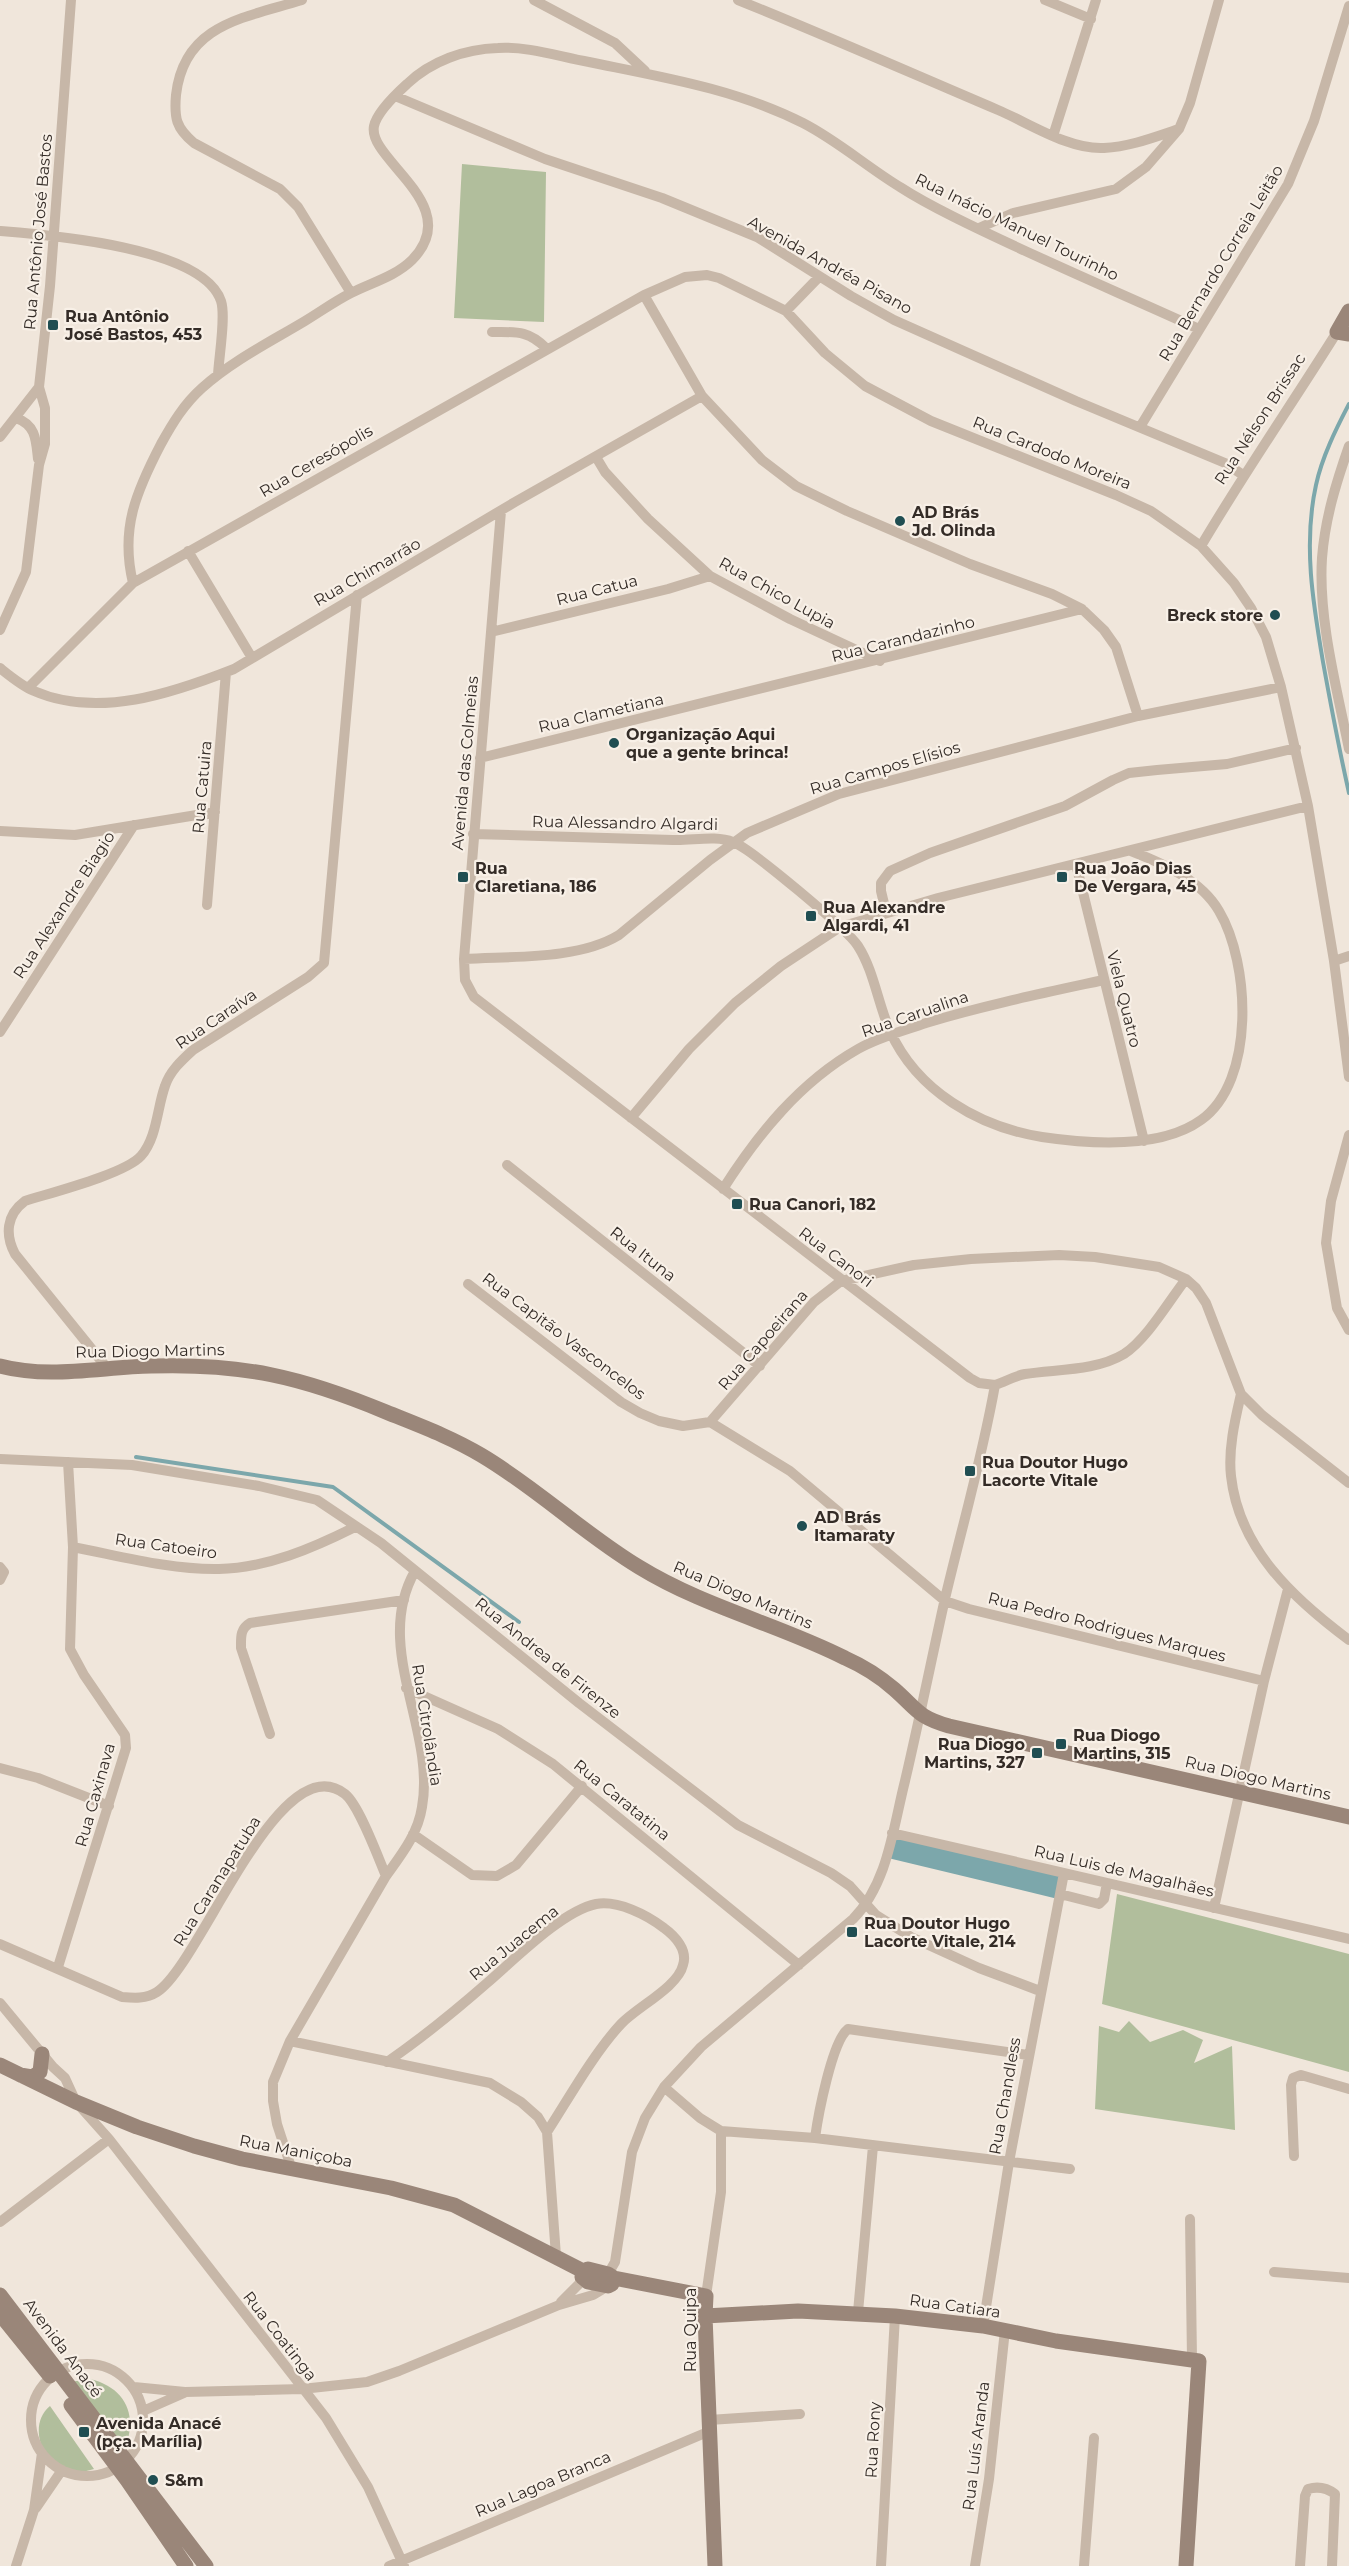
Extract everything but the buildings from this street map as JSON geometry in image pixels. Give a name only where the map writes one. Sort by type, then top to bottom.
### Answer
[{"type":"street","name":"Rua Antônio José Bastos","points":[[0,630],[26,572],[39,465],[45,444],[45,408],[39,387],[71,0]]},
{"type":"street","points":[[302,0],[230,23],[195,45],[182,66],[176,100],[176,116],[183,134],[194,143],[280,189],[290,198],[298,207],[351,293]]},
{"type":"street","points":[[534,0],[615,43],[645,71]]},
{"type":"street","points":[[738,0],[1005,113],[1053,136],[1086,146],[1104,148],[1142,141],[1179,129]]},
{"type":"street","points":[[1045,0],[1091,19]]},
{"type":"street","points":[[1053,136],[1096,0]]},
{"type":"street","points":[[978,228],[1013,213],[1116,189],[1146,167],[1179,129],[1190,103],[1219,0]]},
{"type":"street","name":"Rua Bernardo Correia Leitão","points":[[1140,427],[1288,184],[1314,121],[1349,6]]},
{"type":"street","name":"Rua Inácio Manuel Tourinho","points":[[133,583],[127,547],[136,497],[147,471],[181,411],[191,398],[218,375],[351,293],[406,265],[422,248],[426,219],[419,196],[380,146],[374,132],[375,123],[408,83],[433,65],[477,50],[517,48],[645,71],[707,86],[803,123],[900,187],[978,228],[1199,329]]},
{"type":"street","name":"Avenida Andréa Pisano","points":[[395,96],[545,159],[662,198],[757,237],[819,277],[894,320],[1076,401],[1225,463],[1243,475]]},
{"type":"street","points":[[0,231],[132,249],[193,270],[216,291],[223,310],[218,375]]},
{"type":"street","name":"Rua Cardodo Moreira","points":[[644,295],[686,277],[707,274],[786,311],[825,353],[865,386],[932,421],[1125,499],[1150,511],[1201,546],[1234,583],[1251,608],[1266,637],[1281,687],[1308,806],[1334,961],[1349,1077]]},
{"type":"street","points":[[786,311],[819,277]]},
{"type":"street","points":[[644,295],[702,396],[755,454],[796,486],[855,515],[969,564],[1052,594],[1083,609],[1104,630],[1116,647],[1138,716]]},
{"type":"street","name":"Rua Ceresópolis","points":[[28,688],[133,583],[546,348],[644,295]]},
{"type":"street","name":"Rua Nélson Brissac","points":[[1201,546],[1243,475],[1343,333],[1349,312]]},
{"type":"street","points":[[492,332],[521,333],[536,338],[546,348]]},
{"type":"street","points":[[0,437],[39,387]]},
{"type":"street","name":"Rua Chimarrão","points":[[28,688],[54,699],[106,703],[178,690],[226,672],[702,396]]},
{"type":"street","name":"Rua Antônio José Bastos","points":[[16,418],[30,426],[35,435],[39,465]]},
{"type":"street","points":[[1349,446],[1329,511],[1322,559],[1327,630],[1349,749]]},
{"type":"street","name":"Rua Chico Lupia","points":[[596,457],[605,471],[648,519],[710,576],[790,619],[880,661]]},
{"type":"street","name":"Avenida das Colmeias","points":[[488,1007],[468,990],[464,959],[501,511]]},
{"type":"street","points":[[188,551],[252,658]]},
{"type":"street","name":"Rua Catua","points":[[491,633],[710,576]]},
{"type":"street","name":"Rua Caraíva","points":[[108,1368],[15,1254],[8,1232],[10,1218],[17,1207],[25,1201],[109,1173],[136,1160],[148,1146],[165,1086],[178,1063],[193,1050],[308,976],[324,963],[357,595]]},
{"type":"street","name":"Rua Carandazinho","points":[[730,698],[1083,609]]},
{"type":"street","points":[[0,668],[28,688]]},
{"type":"street","name":"Rua Catuira","points":[[207,905],[226,672]]},
{"type":"street","name":"Rua Campos Elísios","points":[[464,959],[574,952],[605,944],[734,842],[763,825],[839,794],[1138,716],[1281,687]]},
{"type":"street","name":"Rua Clametiana","points":[[480,758],[730,698]]},
{"type":"street","points":[[886,912],[881,883],[890,871],[963,841],[1065,806],[1129,773],[1236,762],[1296,748]]},
{"type":"street","points":[[632,1118],[690,1048],[735,1003],[781,966],[840,927],[886,912],[1308,806]]},
{"type":"street","points":[[0,831],[75,835],[214,812]]},
{"type":"street","name":"Rua Alexandre Biagio","points":[[0,1032],[134,825]]},
{"type":"street","name":"Rua Alessandro Algardi","points":[[473,834],[734,842],[765,864],[857,944],[891,1034],[922,1078],[948,1100],[976,1116],[1005,1128],[1042,1137],[1116,1143],[1144,1141],[1178,1131],[1201,1120],[1217,1104],[1229,1083],[1237,1057],[1243,998],[1239,965],[1219,911],[1203,891],[1178,872],[1131,851]]},
{"type":"street","name":"Viela Quatro","points":[[1076,864],[1144,1141]]},
{"type":"street","points":[[1334,961],[1349,956]]},
{"type":"street","name":"Rua Carualina","points":[[723,1189],[760,1135],[807,1086],[858,1049],[891,1034],[984,1006],[1104,980]]},
{"type":"street","name":"Rua Canori","points":[[488,1007],[841,1281],[970,1378],[979,1383],[995,1385]]},
{"type":"street","points":[[1349,1135],[1331,1201],[1326,1243],[1337,1308],[1349,1330]]},
{"type":"street","name":"Rua Ituna","points":[[507,1165],[760,1366]]},
{"type":"street","points":[[841,1281],[870,1273],[971,1258],[1059,1255],[1142,1263],[1160,1267],[1186,1279],[1196,1288],[1206,1303],[1241,1394],[1262,1415],[1349,1483]]},
{"type":"street","points":[[134,2387],[185,2392],[302,2389],[367,2382],[559,2305],[593,2295],[610,2279],[615,2262],[627,2177],[638,2134],[653,2103],[664,2087],[701,2047],[867,1905],[883,1871],[945,1601],[975,1483],[995,1385],[1016,1376],[1089,1366],[1124,1354],[1145,1333],[1186,1279]]},
{"type":"street","name":"Rua Capoeirana","points":[[710,1422],[814,1302],[841,1281]]},
{"type":"street","name":"Rua Capitão Vasconcelos","points":[[468,1284],[621,1402],[640,1413],[659,1421],[683,1426],[710,1422]]},
{"type":"street","name":"Rua Diogo Martins","points":[[0,1366],[36,1371],[205,1366],[265,1372],[319,1386],[434,1432],[481,1455],[638,1567],[715,1606],[844,1657],[892,1687],[920,1715],[949,1726],[1349,1817]]},
{"type":"street","points":[[1241,1394],[1231,1453],[1231,1477],[1238,1505],[1257,1551],[1287,1588],[1310,1610],[1349,1640]]},
{"type":"street","points":[[710,1422],[790,1471],[945,1601]]},
{"type":"street","name":"Rua Andrea de Firenze","points":[[0,1459],[132,1465],[259,1486],[317,1500],[381,1543],[588,1710],[738,1825],[831,1873],[850,1886],[890,1926],[979,1968],[1040,1991]]},
{"type":"street","name":"Rua Caxinava","points":[[58,1967],[110,1806],[127,1742],[70,1649],[73,1547],[68,1462]]},
{"type":"street","name":"Rua Catoeiro","points":[[73,1547],[171,1565],[220,1569],[254,1565],[277,1559],[356,1527]]},
{"type":"street","points":[[0,1567],[3,1572],[0,1580]]},
{"type":"street","name":"Rua Citrolândia","points":[[386,1876],[413,1834],[422,1806],[424,1782],[414,1719],[406,1688],[400,1637],[404,1600],[415,1571]]},
{"type":"street","points":[[1214,1908],[1287,1588]]},
{"type":"street","points":[[270,1734],[242,1648],[241,1636],[245,1626],[250,1623],[404,1600]]},
{"type":"street","name":"Rua Pedro Rodrigues Marques","points":[[945,1601],[969,1609],[1264,1681]]},
{"type":"street","name":"Rua Caratatina","points":[[406,1688],[498,1729],[531,1749],[582,1786],[799,1965]]},
{"type":"street","points":[[0,1768],[38,1778],[110,1806]]},
{"type":"street","points":[[413,1834],[472,1875],[497,1876],[516,1865],[582,1786]]},
{"type":"street","name":"Rua Caranapatuba","points":[[0,1944],[58,1967],[122,1997],[139,1999],[155,1994],[167,1985],[182,1968],[243,1864],[277,1814],[293,1798],[308,1790],[321,1787],[334,1788],[345,1794],[354,1804],[386,1876]]},
{"type":"street","name":"Rua Luis de Magalhães","points":[[892,1833],[1349,1939]]},
{"type":"street","name":"Rua Chandless","points":[[983,2326],[1028,2055],[1064,1873]]},
{"type":"street","points":[[292,2170],[277,2124],[273,2101],[273,2082],[290,2041],[386,1876]]},
{"type":"street","points":[[1060,1894],[1101,1903],[1107,1883]]},
{"type":"street","name":"Rua Juacema","points":[[387,2062],[458,2008],[567,1918],[598,1904],[614,1905],[642,1914],[669,1932],[679,1943],[684,1956],[683,1966],[669,1985],[620,2025],[547,2132]]},
{"type":"street","name":"Rua Coatinga","points":[[0,2003],[52,2067],[65,2078],[76,2102],[109,2139],[302,2389],[351,2457],[368,2487],[402,2563]]},
{"type":"street","points":[[815,2139],[826,2086],[843,2034],[848,2029],[1028,2055]]},
{"type":"street","points":[[290,2041],[490,2084],[521,2102],[538,2117],[547,2132],[556,2256]]},
{"type":"street","points":[[20,2075],[32,2077],[40,2072],[42,2054]]},
{"type":"street","name":"Rua Maniçoba","points":[[0,2065],[116,2119],[194,2146],[292,2170],[427,2196],[473,2213],[556,2256],[582,2274]]},
{"type":"street","points":[[52,2067],[56,2078],[55,2091]]},
{"type":"street","points":[[1294,2156],[1292,2081],[1297,2075],[1301,2075],[1349,2089]]},
{"type":"street","points":[[664,2087],[700,2118],[721,2131],[815,2139],[1070,2169]]},
{"type":"street","points":[[0,2222],[109,2139],[116,2119]]},
{"type":"street","name":"Rua Quipa","points":[[715,2566],[705,2316],[721,2192],[721,2131]]},
{"type":"street","points":[[858,2312],[873,2146]]},
{"type":"street","points":[[1186,2566],[1195,2360],[1190,2219]]},
{"type":"street","points":[[559,2305],[579,2284],[582,2274],[588,2269],[610,2279],[706,2296]]},
{"type":"street","points":[[1274,2272],[1349,2278]]},
{"type":"street","name":"Avenida Anacé","points":[[0,2295],[55,2375],[122,2463],[206,2566]]},
{"type":"street","name":"Rua Catiara","points":[[705,2316],[778,2312],[858,2312],[983,2326],[1056,2341],[1195,2360]]},
{"type":"street","name":"Avenida Anacé","points":[[0,2314],[55,2375]]},
{"type":"street","name":"Rua Rony","points":[[881,2566],[895,2316]]},
{"type":"street","name":"Rua Luís Aranda","points":[[975,2566],[989,2479],[1005,2330]]},
{"type":"street","points":[[87,2364],[105,2366],[120,2374],[134,2387],[144,2420],[141,2437],[122,2463],[105,2473],[87,2476],[62,2470],[42,2453],[33,2437],[31,2420],[42,2387],[55,2375],[70,2366],[87,2364]]},
{"type":"street","points":[[142,2411],[185,2392]]},
{"type":"street","name":"Rua Lagoa Branca","points":[[389,2566],[402,2563],[710,2426],[800,2414]]},
{"type":"street","points":[[1084,2566],[1094,2438]]},
{"type":"street","points":[[16,2566],[34,2510],[42,2453]]},
{"type":"street","name":"Avenida Anacé","points":[[122,2463],[186,2566]]},
{"type":"street","points":[[34,2510],[62,2470]]},
{"type":"street","points":[[1300,2566],[1305,2496],[1308,2489],[1314,2487],[1329,2490],[1335,2494],[1332,2566]]},
{"type":"green space","points":[[462,164],[546,172],[544,322],[454,318]]},
{"type":"green space","points":[[1117,1894],[1349,1954],[1349,2072],[1102,2004]]},
{"type":"green space","points":[[1129,2021],[1150,2042],[1183,2030],[1203,2040],[1194,2063],[1232,2046],[1235,2130],[1095,2109],[1099,2026],[1119,2032]]},
{"type":"green space","points":[[90,2379],[103,2383],[113,2390],[127,2406],[130,2428],[123,2452],[70,2382]]},
{"type":"green space","points":[[50,2406],[94,2469],[66,2472],[54,2465],[48,2458],[40,2440],[39,2431],[40,2422]]},
{"type":"water","points":[[894,1835],[1062,1874],[1058,1899],[888,1858]]},
{"type":"waterway","points":[[1349,404],[1322,464],[1316,485],[1310,529],[1311,574],[1319,640],[1349,793]]},
{"type":"waterway","points":[[136,1457],[333,1487],[519,1622]]},
{"type":"place","name":"Rua Antônio José Bastos, 453","points":[[53,325]]},
{"type":"place","name":"AD Brás Jd. Olinda","points":[[900,521]]},
{"type":"place","name":"Breck store","points":[[1275,615]]},
{"type":"place","name":"Organização Aqui que a gente brinca!","points":[[614,743]]},
{"type":"place","name":"Rua Claretiana, 186","points":[[463,877]]},
{"type":"place","name":"Rua João Dias De Vergara, 45","points":[[1062,877]]},
{"type":"place","name":"Rua Alexandre Algardi, 41","points":[[811,916]]},
{"type":"place","name":"Rua Canori, 182","points":[[737,1204]]},
{"type":"place","name":"Rua Doutor Hugo Lacorte Vitale","points":[[970,1471]]},
{"type":"place","name":"AD Brás Itamaraty","points":[[802,1526]]},
{"type":"place","name":"Rua Diogo Martins, 315","points":[[1061,1744]]},
{"type":"place","name":"Rua Diogo Martins, 327","points":[[1037,1753]]},
{"type":"place","name":"Rua Doutor Hugo Lacorte Vitale, 214","points":[[852,1932]]},
{"type":"place","name":"Avenida Anacé (pça. Marília)","points":[[84,2432]]},
{"type":"place","name":"S&m","points":[[153,2480]]}]
